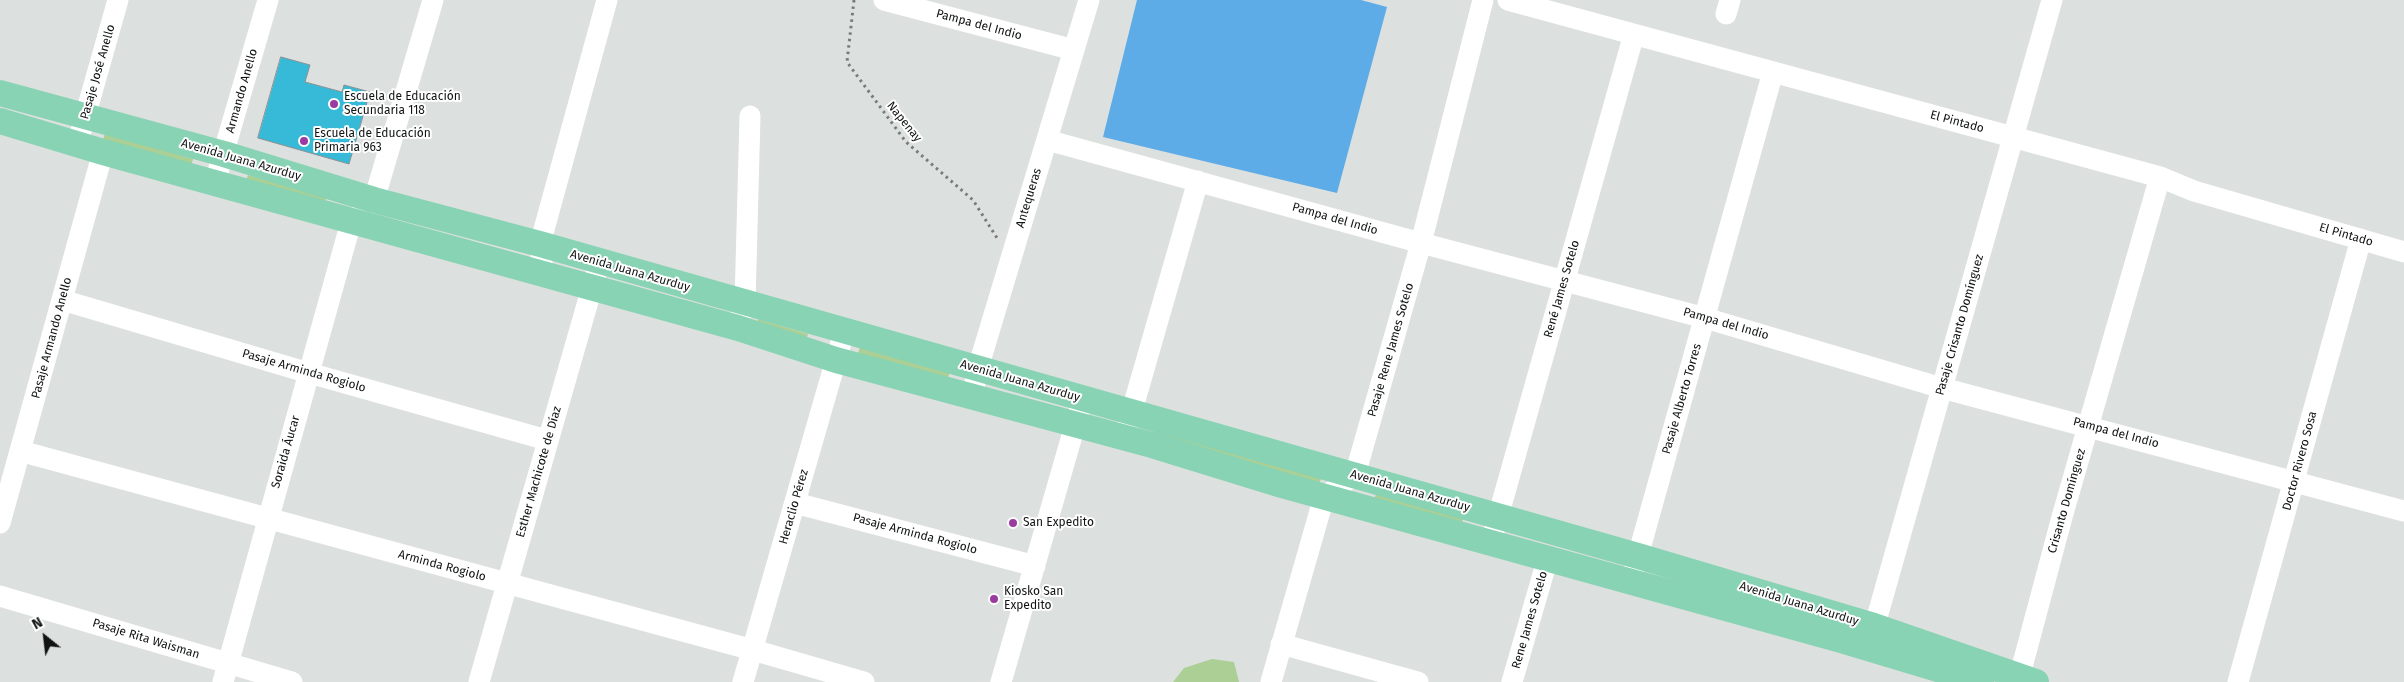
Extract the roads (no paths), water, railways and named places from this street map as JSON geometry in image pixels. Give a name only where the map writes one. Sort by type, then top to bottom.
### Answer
[{"type":"main road","name":"Avenida Juana Azurduy","points":[[0,93],[224,154],[374,200],[540,244],[599,263],[978,368],[1638,556],[1871,638],[1981,682]]},
{"type":"main road","name":"Avenida Juana Azurduy","points":[[0,122],[351,222],[543,272],[738,328],[836,360],[1075,424],[1324,497],[1548,557],[1841,640],[1871,638],[2024,681]]},
{"type":"street","name":"Pasaje José Anello","points":[[77,145],[118,0]]},
{"type":"street","name":"Armando Anello","points":[[215,182],[268,0]]},
{"type":"street","points":[[351,222],[374,200],[433,0]]},
{"type":"street","points":[[543,272],[540,244],[607,0]]},
{"type":"street","name":"Pampa del Indio","points":[[884,0],[1074,50]]},
{"type":"street","name":"Antequeras","points":[[972,397],[978,368],[1089,0]]},
{"type":"street","name":"Pasaje Rene James Sotelo","points":[[1356,476],[1421,243],[1483,0]]},
{"type":"street","name":"El Pintado","points":[[1508,0],[2160,177],[2194,191],[2404,252]]},
{"type":"street","name":"Pasaje Crisanto Domínguez","points":[[1871,638],[2052,0]]},
{"type":"street","name":"René James Sotelo","points":[[1490,543],[1634,34]]},
{"type":"street","name":"Pasaje Alberto Torres","points":[[1631,582],[1773,72]]},
{"type":"street","points":[[738,328],[745,303],[750,116]]},
{"type":"street","name":"Pampa del Indio","points":[[1047,140],[1421,243],[1705,318],[1942,388],[2404,511]]},
{"type":"street","name":"Pasaje Armando Anello","points":[[0,523],[13,455],[62,300],[103,152]]},
{"type":"street","name":"Crisanto Domínguez","points":[[2024,681],[2088,426],[2160,177]]},
{"type":"street","points":[[1124,438],[1198,181]]},
{"type":"street","name":"Soraida Áucar","points":[[225,673],[351,222]]},
{"type":"street","name":"Doctor Rivero Sosa","points":[[2238,682],[2361,239]]},
{"type":"street","name":"Esther Machicote de Díaz","points":[[479,682],[547,440],[594,288],[599,263]]},
{"type":"street","name":"Pasaje Arminda Rogiolo","points":[[62,300],[309,373],[547,440]]},
{"type":"street","name":"Heraclio Pérez","points":[[743,682],[844,332]]},
{"type":"street","points":[[1001,682],[1082,399]]},
{"type":"street","name":"Arminda Rogiolo","points":[[13,455],[267,518],[864,682]]},
{"type":"street","points":[[1271,682],[1324,497],[1356,476]]},
{"type":"street","name":"Pasaje Arminda Rogiolo","points":[[795,503],[1035,566]]},
{"type":"street","name":"Rene James Sotelo","points":[[1512,682],[1548,557]]},
{"type":"street","name":"Pasaje Rita Waisman","points":[[0,596],[225,673],[292,682]]},
{"type":"street","points":[[1282,644],[1418,682]]},
{"type":"water","points":[[1137,0],[1361,0],[1387,7],[1337,193],[1103,137]]},
{"type":"place","name":"Escuela de Educación Secundaria 118","points":[[334,104]]},
{"type":"place","name":"Escuela de Educación Primaria 963","points":[[304,141]]},
{"type":"place","name":"San Expedito","points":[[1013,523]]},
{"type":"place","name":"Kiosko San Expedito","points":[[994,599]]}]
